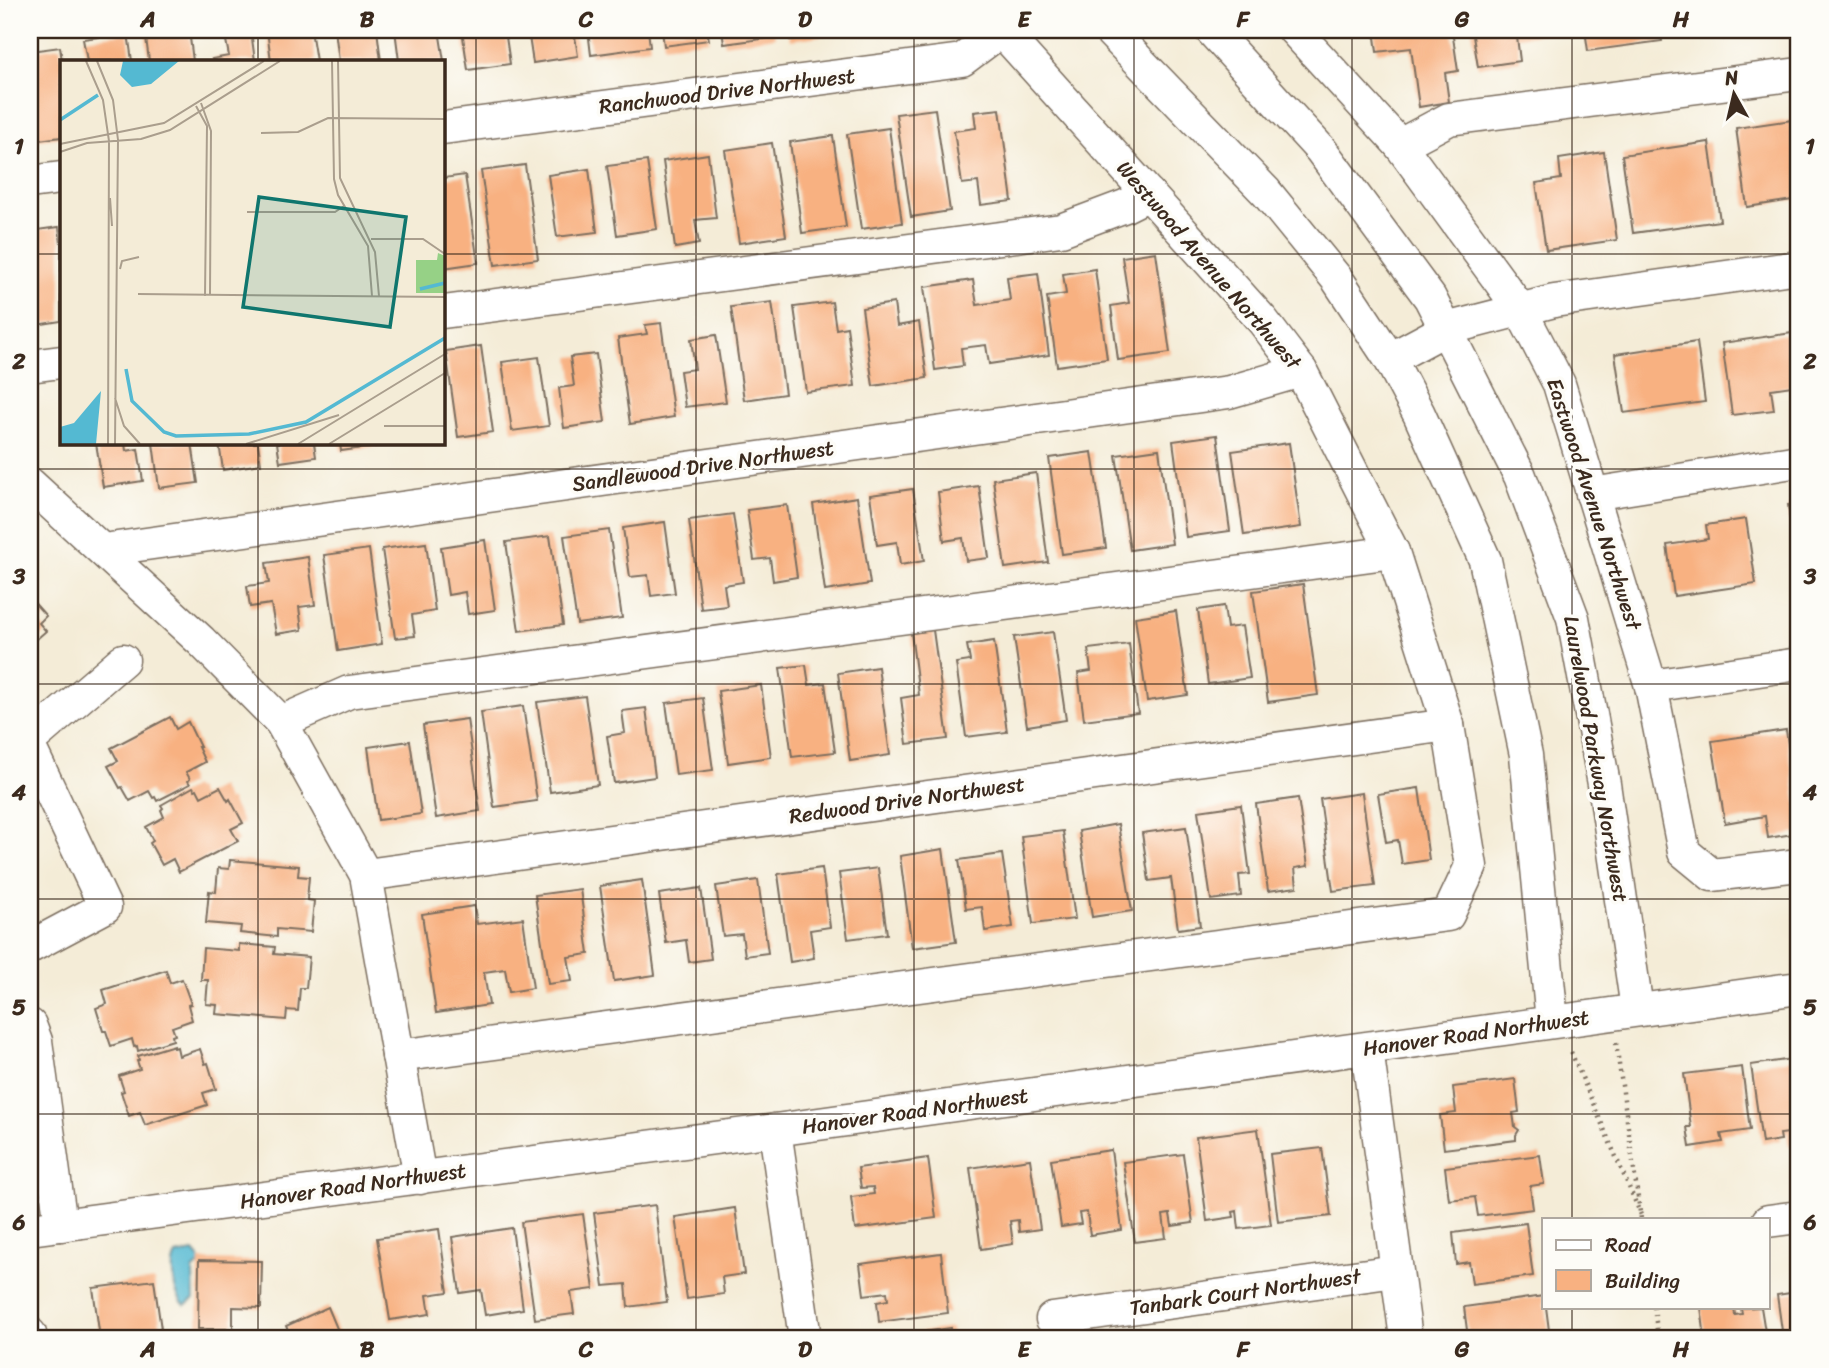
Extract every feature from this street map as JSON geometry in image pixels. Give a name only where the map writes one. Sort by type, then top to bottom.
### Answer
[{"type":"street","name":"Ranchwood Drive Northwest","points":[[444,128],[961,60],[1001,30]]},
{"type":"street","name":"Westwood Avenue Northwest","points":[[398,1056],[1448,915],[1471,866],[1448,725],[1393,552],[1300,371],[1263,321],[1001,30]]},
{"type":"street","points":[[1109,30],[1266,192],[1337,279],[1390,359],[1419,414],[1485,560],[1526,755],[1552,1021]]},
{"type":"street","name":"Laurelwood Parkway Northwest","points":[[1210,30],[1321,150],[1430,298],[1520,476],[1573,618],[1604,784],[1625,1011]]},
{"type":"street","name":"Eastwood Avenue Northwest","points":[[1294,30],[1400,145],[1520,309],[1559,384],[1651,686],[1684,852],[1712,875],[1799,865]]},
{"type":"street","points":[[1400,145],[1449,119],[1799,74]]},
{"type":"street","points":[[30,182],[60,178]]},
{"type":"street","points":[[444,312],[1062,230],[1149,194]]},
{"type":"street","points":[[1390,359],[1446,329],[1554,301],[1799,267]]},
{"type":"street","points":[[30,366],[60,362]]},
{"type":"street","name":"Sandlewood Drive Northwest","points":[[103,550],[1229,392],[1300,371]]},
{"type":"street","points":[[1592,494],[1799,461]]},
{"type":"street","points":[[30,484],[201,641],[281,722],[366,875],[420,1178]]},
{"type":"street","points":[[281,722],[349,692],[1393,552]]},
{"type":"street","points":[[30,740],[123,660]]},
{"type":"street","points":[[1651,686],[1799,664]]},
{"type":"street","name":"Redwood Drive Northwest","points":[[366,875],[1448,725]]},
{"type":"street","points":[[30,748],[105,907],[30,947]]},
{"type":"street","name":"Hanover Road Northwest","points":[[30,1229],[775,1130],[1799,988]]},
{"type":"street","points":[[30,1025],[36,1041],[61,1225]]},
{"type":"street","points":[[1367,1049],[1406,1338]]},
{"type":"street","points":[[775,1130],[805,1338]]},
{"type":"street","points":[[1770,1222],[1799,1217]]},
{"type":"street","name":"Tanbark Court Northwest","points":[[1052,1319],[1396,1271]]},
{"type":"path","points":[[1625,1011],[1641,1217]]},
{"type":"path","points":[[1552,1021],[1575,1060],[1641,1217]]},
{"type":"path","points":[[1654,1308],[1658,1338]]},
{"type":"water","points":[[194,1252],[200,1264],[193,1271],[194,1299],[185,1305],[175,1289],[174,1260],[176,1255]]},
{"type":"building","points":[[145,30],[189,30],[193,60],[149,60]]},
{"type":"building","points":[[267,30],[311,30],[316,60],[271,60]]},
{"type":"building","points":[[335,30],[377,30],[381,60],[339,60]]},
{"type":"building","points":[[395,30],[439,30],[444,60],[399,60]]},
{"type":"building","points":[[462,30],[505,30],[510,64],[468,70]]},
{"type":"building","points":[[528,30],[574,30],[578,56],[533,63]]},
{"type":"building","points":[[588,30],[648,30],[650,47],[591,55]]},
{"type":"building","points":[[662,30],[707,30],[709,40],[664,46]]},
{"type":"building","points":[[722,30],[774,30],[775,37],[724,44]]},
{"type":"building","points":[[788,30],[833,30],[833,34],[790,40]]},
{"type":"building","points":[[1374,30],[1452,30],[1458,71],[1445,73],[1449,102],[1419,107],[1411,48],[1377,52]]},
{"type":"building","points":[[1472,30],[1561,31],[1517,37],[1520,61],[1478,67]]},
{"type":"building","points":[[1585,30],[1660,30],[1662,41],[1588,51]]},
{"type":"building","points":[[1723,30],[1780,30],[1780,31],[1724,39]]},
{"type":"building","points":[[251,31],[255,60],[212,60],[229,56],[225,35]]},
{"type":"building","points":[[128,33],[132,60],[87,60],[83,39]]},
{"type":"building","points":[[60,47],[60,137],[31,141],[30,51]]},
{"type":"building","points":[[935,109],[950,211],[911,217],[896,114]]},
{"type":"building","points":[[1000,109],[1012,201],[981,205],[978,182],[962,184],[954,131],[976,128],[974,112]]},
{"type":"building","points":[[1799,119],[1799,199],[1747,207],[1736,128]]},
{"type":"building","points":[[889,128],[902,223],[861,229],[847,134]]},
{"type":"building","points":[[833,136],[846,227],[802,233],[790,142]]},
{"type":"building","points":[[1709,142],[1720,221],[1633,233],[1622,155]]},
{"type":"building","points":[[772,143],[786,236],[739,243],[725,150]]},
{"type":"building","points":[[1604,152],[1617,240],[1546,250],[1536,183],[1561,179],[1559,159]]},
{"type":"building","points":[[708,154],[716,218],[695,220],[699,244],[675,248],[663,161]]},
{"type":"building","points":[[647,161],[657,229],[617,235],[607,166]]},
{"type":"building","points":[[525,165],[538,259],[495,265],[481,171]]},
{"type":"building","points":[[589,169],[597,232],[557,237],[548,175]]},
{"type":"building","points":[[465,175],[478,263],[444,268],[444,178]]},
{"type":"building","points":[[59,227],[60,321],[30,326],[30,231]]},
{"type":"building","points":[[1156,252],[1170,353],[1118,360],[1111,306],[1129,303],[1122,257]]},
{"type":"building","points":[[1095,269],[1107,359],[1057,366],[1047,297],[1066,294],[1063,274]]},
{"type":"building","points":[[1038,273],[1049,355],[989,364],[986,345],[961,348],[963,366],[935,370],[924,287],[973,280],[977,305],[1010,300],[1007,277]]},
{"type":"building","points":[[772,302],[785,394],[744,400],[731,307]]},
{"type":"building","points":[[832,302],[836,329],[847,327],[855,386],[806,392],[794,307]]},
{"type":"building","points":[[894,303],[897,326],[919,322],[927,378],[873,386],[862,308]]},
{"type":"building","points":[[661,323],[674,417],[630,424],[618,338],[647,334],[645,325]]},
{"type":"building","points":[[1799,332],[1799,385],[1771,389],[1774,410],[1732,415],[1722,343]]},
{"type":"building","points":[[716,335],[726,402],[685,407],[680,371],[695,369],[691,339]]},
{"type":"building","points":[[1697,342],[1705,402],[1624,413],[1615,354]]},
{"type":"building","points":[[481,346],[493,432],[458,437],[446,351]]},
{"type":"building","points":[[596,354],[605,422],[564,428],[559,388],[574,386],[570,357]]},
{"type":"building","points":[[539,357],[549,426],[512,431],[502,362]]},
{"type":"building","points":[[1217,435],[1230,531],[1186,537],[1173,441]]},
{"type":"building","points":[[1289,443],[1301,527],[1244,535],[1232,451]]},
{"type":"building","points":[[96,444],[125,444],[126,451],[138,449],[143,481],[103,487]]},
{"type":"building","points":[[153,444],[192,444],[198,483],[159,488]]},
{"type":"building","points":[[219,444],[258,444],[261,464],[223,470]]},
{"type":"building","points":[[277,444],[314,444],[316,457],[280,462]]},
{"type":"building","points":[[340,444],[384,444],[384,445],[341,451]]},
{"type":"building","points":[[1159,449],[1172,544],[1130,550],[1116,455]]},
{"type":"building","points":[[1092,452],[1106,548],[1062,554],[1049,458]]},
{"type":"building","points":[[1036,473],[1048,562],[1005,568],[993,479]]},
{"type":"building","points":[[979,486],[989,558],[966,561],[963,538],[944,541],[938,492]]},
{"type":"building","points":[[913,489],[924,561],[900,565],[897,542],[877,545],[870,495]]},
{"type":"building","points":[[857,497],[870,584],[825,591],[813,504]]},
{"type":"building","points":[[1799,504],[1799,576],[1798,577],[1788,505]]},
{"type":"building","points":[[787,505],[797,577],[773,581],[770,558],[754,560],[747,510]]},
{"type":"building","points":[[733,514],[743,582],[724,585],[727,606],[701,609],[689,520]]},
{"type":"building","points":[[1746,519],[1756,584],[1674,596],[1667,545],[1708,539],[1706,525]]},
{"type":"building","points":[[665,522],[675,593],[651,596],[648,575],[630,577],[623,528]]},
{"type":"building","points":[[609,530],[622,618],[577,624],[564,536]]},
{"type":"building","points":[[550,536],[563,625],[519,631],[506,542]]},
{"type":"building","points":[[485,540],[495,610],[468,614],[465,592],[448,595],[441,547]]},
{"type":"building","points":[[426,543],[435,611],[412,615],[415,636],[395,638],[382,549]]},
{"type":"building","points":[[369,549],[382,644],[338,651],[324,555]]},
{"type":"building","points":[[308,557],[315,605],[299,607],[302,630],[276,634],[271,604],[250,607],[247,586],[269,583],[266,563]]},
{"type":"building","points":[[1303,584],[1318,695],[1268,702],[1253,591]]},
{"type":"building","points":[[30,598],[46,616],[39,623],[46,631],[30,645]]},
{"type":"building","points":[[1224,606],[1227,628],[1242,626],[1250,678],[1208,684],[1198,610]]},
{"type":"building","points":[[1176,611],[1188,695],[1147,701],[1135,617]]},
{"type":"building","points":[[933,630],[948,739],[907,744],[901,698],[919,695],[911,633]]},
{"type":"building","points":[[1053,632],[1066,720],[1027,726],[1014,637]]},
{"type":"building","points":[[994,641],[1007,732],[966,737],[956,663],[970,661],[967,645]]},
{"type":"building","points":[[1129,644],[1138,713],[1084,720],[1078,673],[1091,671],[1088,649]]},
{"type":"building","points":[[806,665],[809,685],[825,683],[835,752],[792,757],[780,668]]},
{"type":"building","points":[[878,667],[890,755],[850,761],[838,673]]},
{"type":"building","points":[[761,685],[771,757],[728,763],[718,691]]},
{"type":"building","points":[[585,696],[598,785],[550,792],[537,702]]},
{"type":"building","points":[[703,698],[713,770],[676,775],[666,703]]},
{"type":"building","points":[[523,706],[537,801],[494,807],[481,712]]},
{"type":"building","points":[[646,708],[655,777],[614,783],[607,736],[625,733],[622,711]]},
{"type":"building","points":[[170,717],[176,729],[188,722],[205,762],[186,772],[190,784],[157,801],[149,791],[130,801],[108,766],[118,761],[111,748]]},
{"type":"building","points":[[467,719],[480,811],[436,818],[423,725]]},
{"type":"building","points":[[1786,730],[1799,833],[1768,838],[1765,816],[1725,823],[1712,741]]},
{"type":"building","points":[[410,741],[421,814],[378,820],[368,747]]},
{"type":"building","points":[[193,787],[201,797],[220,787],[243,823],[231,829],[238,841],[179,872],[173,859],[162,865],[150,843],[153,841],[146,827],[164,817],[161,805]]},
{"type":"building","points":[[1419,788],[1429,860],[1402,864],[1398,840],[1386,842],[1378,794]]},
{"type":"building","points":[[1362,793],[1375,886],[1333,891],[1320,799]]},
{"type":"building","points":[[1298,798],[1308,866],[1295,868],[1297,887],[1268,891],[1256,804]]},
{"type":"building","points":[[1241,805],[1250,874],[1239,875],[1241,896],[1211,900],[1198,811]]},
{"type":"building","points":[[1118,824],[1132,911],[1092,917],[1079,831]]},
{"type":"building","points":[[1186,827],[1200,926],[1178,929],[1171,878],[1149,881],[1142,833]]},
{"type":"building","points":[[1063,831],[1075,919],[1033,924],[1021,836]]},
{"type":"building","points":[[943,849],[956,942],[912,948],[900,856]]},
{"type":"building","points":[[1002,854],[1013,927],[985,931],[982,907],[966,909],[959,860]]},
{"type":"building","points":[[230,860],[299,866],[298,876],[309,877],[307,900],[314,901],[311,932],[277,929],[277,937],[240,933],[241,926],[206,923],[209,891],[216,892],[218,868],[229,869]]},
{"type":"building","points":[[822,868],[830,927],[810,930],[814,958],[790,962],[778,874]]},
{"type":"building","points":[[878,868],[887,934],[848,939],[839,873]]},
{"type":"building","points":[[642,880],[655,975],[614,981],[600,886]]},
{"type":"building","points":[[758,880],[768,953],[745,956],[742,934],[723,936],[716,886]]},
{"type":"building","points":[[701,888],[711,959],[689,962],[686,940],[666,943],[659,894]]},
{"type":"building","points":[[580,889],[589,954],[568,957],[572,981],[548,984],[535,895]]},
{"type":"building","points":[[474,906],[477,924],[523,918],[533,988],[509,992],[505,969],[484,972],[489,1005],[436,1013],[422,914]]},
{"type":"building","points":[[239,944],[275,947],[274,954],[309,957],[306,988],[300,988],[298,1011],[287,1010],[286,1020],[216,1014],[217,1005],[206,1004],[208,980],[201,980],[203,948],[239,951]]},
{"type":"building","points":[[166,970],[170,983],[182,979],[191,1004],[188,1005],[192,1020],[172,1027],[175,1035],[172,1036],[173,1040],[138,1051],[132,1039],[111,1046],[96,1008],[107,1004],[103,990]]},
{"type":"building","points":[[174,1045],[179,1056],[200,1049],[205,1064],[208,1063],[216,1089],[203,1093],[207,1105],[145,1125],[140,1112],[129,1116],[119,1076],[140,1069],[138,1056]]},
{"type":"building","points":[[1799,1058],[1799,1144],[1789,1146],[1788,1133],[1780,1134],[1781,1140],[1762,1143],[1751,1065]]},
{"type":"building","points":[[1742,1067],[1750,1130],[1721,1134],[1723,1142],[1690,1147],[1687,1127],[1691,1127],[1684,1074]]},
{"type":"building","points":[[1515,1079],[1519,1112],[1513,1113],[1515,1127],[1519,1130],[1516,1140],[1444,1149],[1440,1115],[1456,1113],[1453,1087]]},
{"type":"building","points":[[1258,1129],[1271,1225],[1239,1229],[1237,1211],[1233,1212],[1234,1217],[1207,1221],[1196,1137]]},
{"type":"building","points":[[1322,1148],[1331,1216],[1278,1222],[1270,1154]]},
{"type":"building","points":[[1111,1150],[1122,1230],[1090,1235],[1087,1212],[1079,1213],[1081,1224],[1061,1227],[1051,1159]]},
{"type":"building","points":[[1183,1154],[1193,1223],[1172,1226],[1170,1214],[1163,1215],[1166,1238],[1135,1242],[1123,1162]]},
{"type":"building","points":[[1540,1155],[1544,1184],[1530,1186],[1533,1209],[1478,1216],[1475,1197],[1449,1200],[1445,1167]]},
{"type":"building","points":[[928,1158],[936,1218],[855,1229],[851,1197],[874,1194],[873,1187],[861,1188],[858,1168]]},
{"type":"building","points":[[1030,1159],[1040,1229],[1019,1232],[1018,1220],[1010,1221],[1013,1244],[981,1249],[970,1168]]},
{"type":"building","points":[[655,1205],[667,1302],[628,1307],[626,1284],[604,1286],[594,1213]]},
{"type":"building","points":[[735,1208],[744,1274],[722,1277],[724,1294],[687,1299],[675,1217]]},
{"type":"building","points":[[583,1214],[594,1289],[571,1292],[574,1314],[535,1319],[521,1222]]},
{"type":"building","points":[[1526,1223],[1533,1276],[1472,1284],[1469,1262],[1456,1264],[1453,1233]]},
{"type":"building","points":[[512,1228],[523,1309],[485,1315],[481,1290],[460,1293],[452,1237]]},
{"type":"building","points":[[439,1229],[448,1292],[427,1295],[430,1314],[390,1320],[377,1238]]},
{"type":"building","points":[[941,1253],[948,1313],[879,1322],[877,1302],[888,1300],[887,1292],[864,1295],[860,1264]]},
{"type":"building","points":[[199,1260],[262,1261],[261,1308],[233,1307],[233,1329],[198,1329]]},
{"type":"building","points":[[154,1280],[161,1329],[138,1332],[139,1338],[100,1338],[93,1288]]},
{"type":"building","points":[[1797,1292],[1799,1338],[1783,1338],[1777,1295]]},
{"type":"building","points":[[1542,1296],[1542,1308],[1546,1308],[1550,1338],[1492,1338],[1491,1335],[1468,1338],[1464,1307]]},
{"type":"building","points":[[328,1307],[341,1338],[291,1338],[286,1326]]},
{"type":"building","points":[[1701,1308],[1734,1308],[1735,1315],[1742,1314],[1741,1308],[1761,1308],[1766,1338],[1705,1338]]},
{"type":"building","points":[[951,1328],[952,1338],[889,1338],[889,1337]]}]
